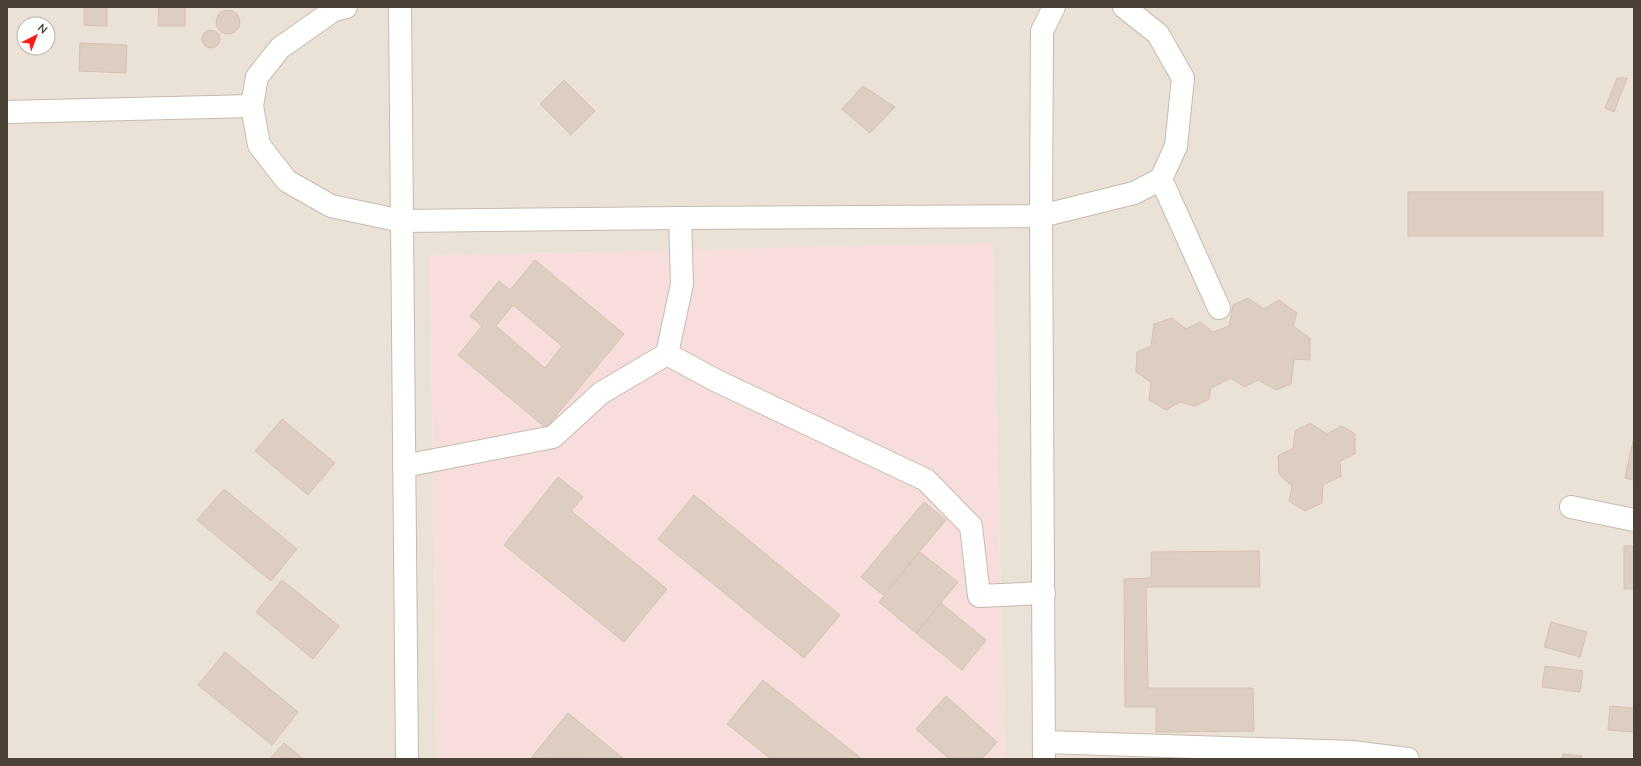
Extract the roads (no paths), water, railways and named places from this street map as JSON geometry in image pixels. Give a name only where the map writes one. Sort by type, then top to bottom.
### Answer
[{"type":"street","points":[[346,7],[334,10],[280,48],[257,77],[252,106],[259,145],[287,181],[331,206],[402,220],[1041,216],[1134,193],[1161,179],[1176,146],[1183,78],[1158,34],[1124,7]]},
{"type":"street","points":[[400,7],[407,759]]},
{"type":"street","points":[[1054,7],[1042,31],[1041,216],[1044,751],[1352,752],[1408,759]]},
{"type":"street","points":[[7,112],[252,106]]},
{"type":"street","points":[[1161,179],[1219,308]]},
{"type":"street","points":[[404,466],[553,437],[601,393],[667,354],[682,284],[680,218]]},
{"type":"street","points":[[667,354],[715,380],[926,480],[971,526],[979,596],[1044,593]]},
{"type":"street","points":[[1571,507],[1634,520]]}]
